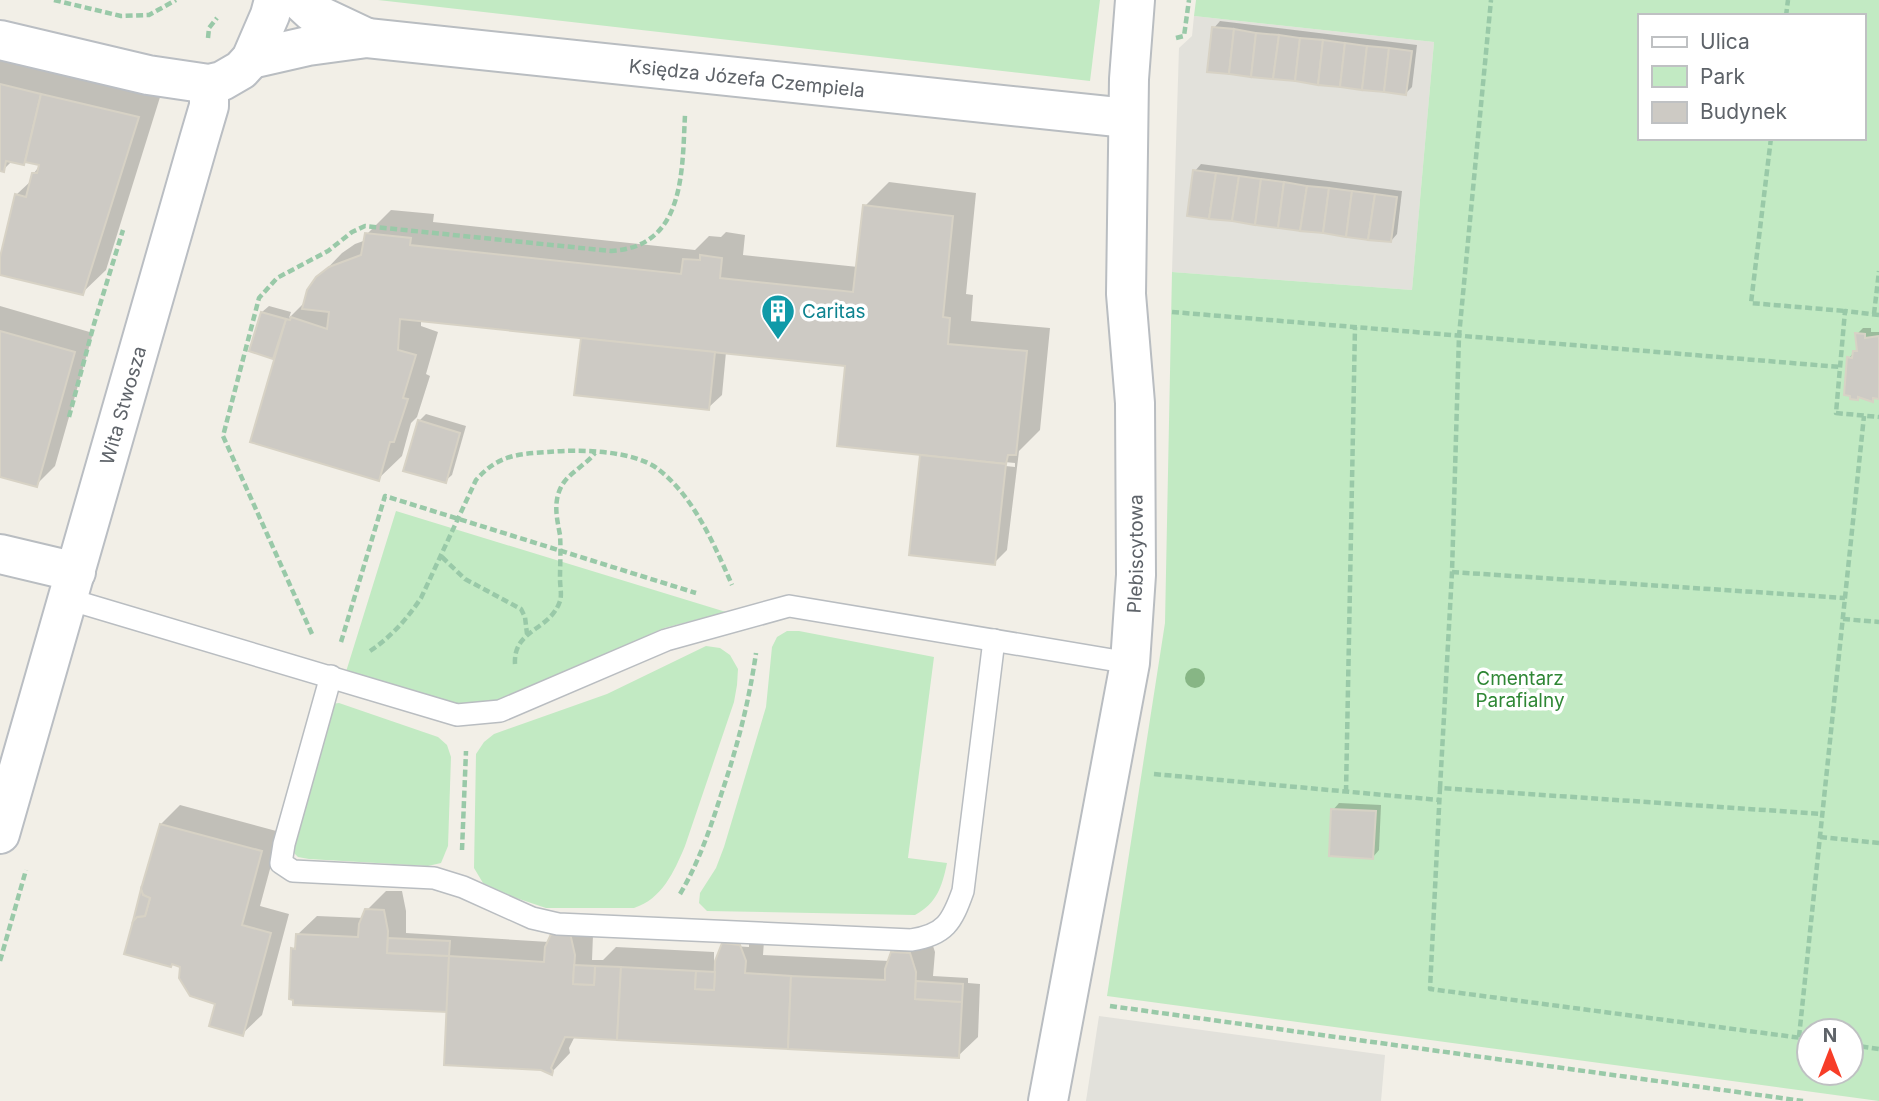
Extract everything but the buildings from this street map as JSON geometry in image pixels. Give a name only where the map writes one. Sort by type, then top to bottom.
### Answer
[{"type":"street","points":[[0,40],[158,77],[209,84],[222,81],[241,70],[251,59],[274,0]]},
{"type":"street","name":"Księdza Józefa Czempiela","points":[[299,0],[312,12],[366,38]]},
{"type":"street","name":"Plebiscytowa","points":[[1048,1101],[1130,663],[1136,575],[1135,415],[1126,302],[1130,42],[1135,0]]},
{"type":"street","name":"Księdza Józefa Czempiela","points":[[251,59],[308,46],[366,38],[1128,118]]},
{"type":"street","name":"Wita Stwosza","points":[[0,834],[209,106],[209,84]]},
{"type":"street","points":[[0,554],[72,586]]},
{"type":"lane","points":[[72,586],[457,715],[500,711],[666,640],[789,606],[1130,663]]},
{"type":"lane","points":[[332,671],[281,863],[293,871],[434,878],[460,886],[532,918],[558,924],[911,940],[930,937],[944,928],[956,912],[963,891],[994,640]]},
{"type":"path","points":[[54,0],[121,16],[149,15],[176,0]]},
{"type":"path","points":[[1491,0],[1460,336],[1452,572],[1430,989],[1795,1036]]},
{"type":"path","points":[[332,671],[223,436],[259,298],[277,278],[328,251],[352,232],[365,226],[611,251],[628,250],[642,245],[663,229],[674,208],[690,72]]},
{"type":"path","points":[[1771,140],[1751,303],[1877,314],[1879,271]]},
{"type":"path","points":[[66,427],[126,220]]},
{"type":"path","points":[[1845,311],[1836,413],[1879,417]]},
{"type":"path","points":[[1171,312],[1840,367]]},
{"type":"path","points":[[1346,792],[1355,327]]},
{"type":"path","points":[[1801,1017],[1864,416]]},
{"type":"path","points":[[332,671],[373,650],[409,615],[442,557],[477,480],[498,460],[512,455],[596,452],[631,457],[656,468],[679,490],[708,533],[740,607]]},
{"type":"path","points":[[524,700],[514,654],[518,643],[552,614],[560,600],[560,551],[556,507],[558,495],[567,477],[587,464],[596,452]]},
{"type":"path","points":[[332,671],[385,496],[762,613],[744,723],[706,840],[691,876],[678,898],[642,928]]},
{"type":"path","points":[[442,557],[465,579],[521,609],[526,617],[527,634]]},
{"type":"path","points":[[1452,572],[1845,598]]},
{"type":"path","points":[[1843,619],[1879,622]]},
{"type":"path","points":[[457,715],[464,725],[466,743],[460,886]]},
{"type":"path","points":[[1142,773],[1439,800]]},
{"type":"path","points":[[1440,788],[1823,814]]},
{"type":"path","points":[[1820,837],[1879,843]]},
{"type":"path","points":[[0,961],[19,894]]},
{"type":"path","points":[[1067,1003],[1119,1007],[1803,1101]]},
{"type":"shaded area","points":[[1194,16],[1434,42],[1412,290],[1172,272],[1179,48],[1192,36]]},
{"type":"shaded area","points":[[1099,1016],[1385,1055],[1381,1101],[1086,1101]]},
{"type":"green space","points":[[378,0],[1100,0],[1090,81]]},
{"type":"green space","name":"Cmentarz Parafialny","points":[[1196,0],[1879,0],[1879,1101],[1107,996],[1165,623],[1172,272],[1412,290],[1434,42],[1194,16]]},
{"type":"green space","points":[[396,511],[726,612],[664,628],[503,701],[479,707],[449,705],[345,675]]},
{"type":"green space","points":[[787,631],[934,657],[908,858],[947,863],[937,894],[929,905],[915,915],[707,911],[699,903],[700,893],[716,868],[724,847],[766,707],[772,647],[777,637]]},
{"type":"green space","points":[[706,646],[720,648],[730,655],[738,669],[734,702],[685,846],[660,891],[644,904],[634,908],[546,908],[507,895],[483,883],[474,868],[476,754],[484,742],[494,734],[607,694]]},
{"type":"green space","points":[[339,703],[438,737],[447,745],[451,757],[448,846],[441,863],[428,866],[309,859],[298,857],[291,850],[331,704]]},
{"type":"place","name":"Caritas","points":[[778,341]]}]
